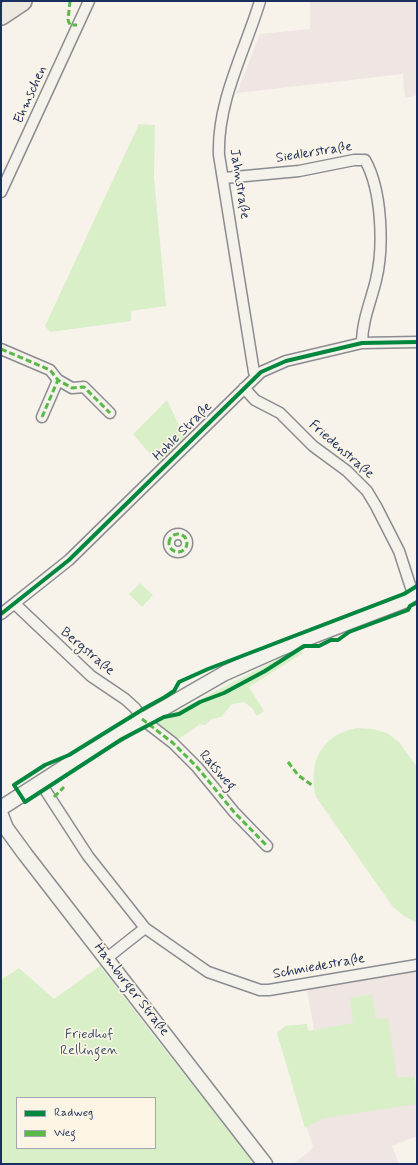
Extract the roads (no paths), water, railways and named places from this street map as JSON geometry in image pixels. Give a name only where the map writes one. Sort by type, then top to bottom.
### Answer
[{"type":"highway","points":[[1,15],[22,1]]},
{"type":"main road","points":[[1,809],[40,782],[142,719],[250,661],[416,596]]},
{"type":"main road","name":"Hamburger Straße","points":[[1,809],[9,833],[265,1164]]},
{"type":"street","name":"Jahnstraße","points":[[256,376],[254,372],[224,178],[219,155],[219,136],[234,78],[260,1]]},
{"type":"street","name":"Ehmschen","points":[[1,192],[86,4]]},
{"type":"street","name":"Siedlerstraße","points":[[224,178],[299,171],[354,160],[364,160],[372,177],[375,190],[381,229],[381,248],[380,265],[364,323],[362,343]]},
{"type":"street","name":"Hohle Straße","points":[[1,614],[68,560],[256,376],[286,361],[362,343],[417,342]]},
{"type":"street","points":[[1,349],[50,370],[58,380],[72,388],[84,387],[110,413]]},
{"type":"street","points":[[42,417],[58,380]]},
{"type":"street","name":"Friedenstraße","points":[[244,388],[255,400],[280,413],[313,446],[347,471],[367,491],[398,551],[416,596]]},
{"type":"street","name":"Bergstraße","points":[[15,604],[63,652],[102,685],[125,699],[142,719]]},
{"type":"street","name":"Ratsweg","points":[[142,719],[173,743],[197,767],[234,812],[267,846]]},
{"type":"street","name":"Schmiedestraße","points":[[40,782],[88,856],[145,928],[208,972],[260,990],[268,990],[417,965]]},
{"type":"street","points":[[107,958],[145,928]]},
{"type":"park label","name":"Friedhof Rellingen","points":[[89,1044]]}]
